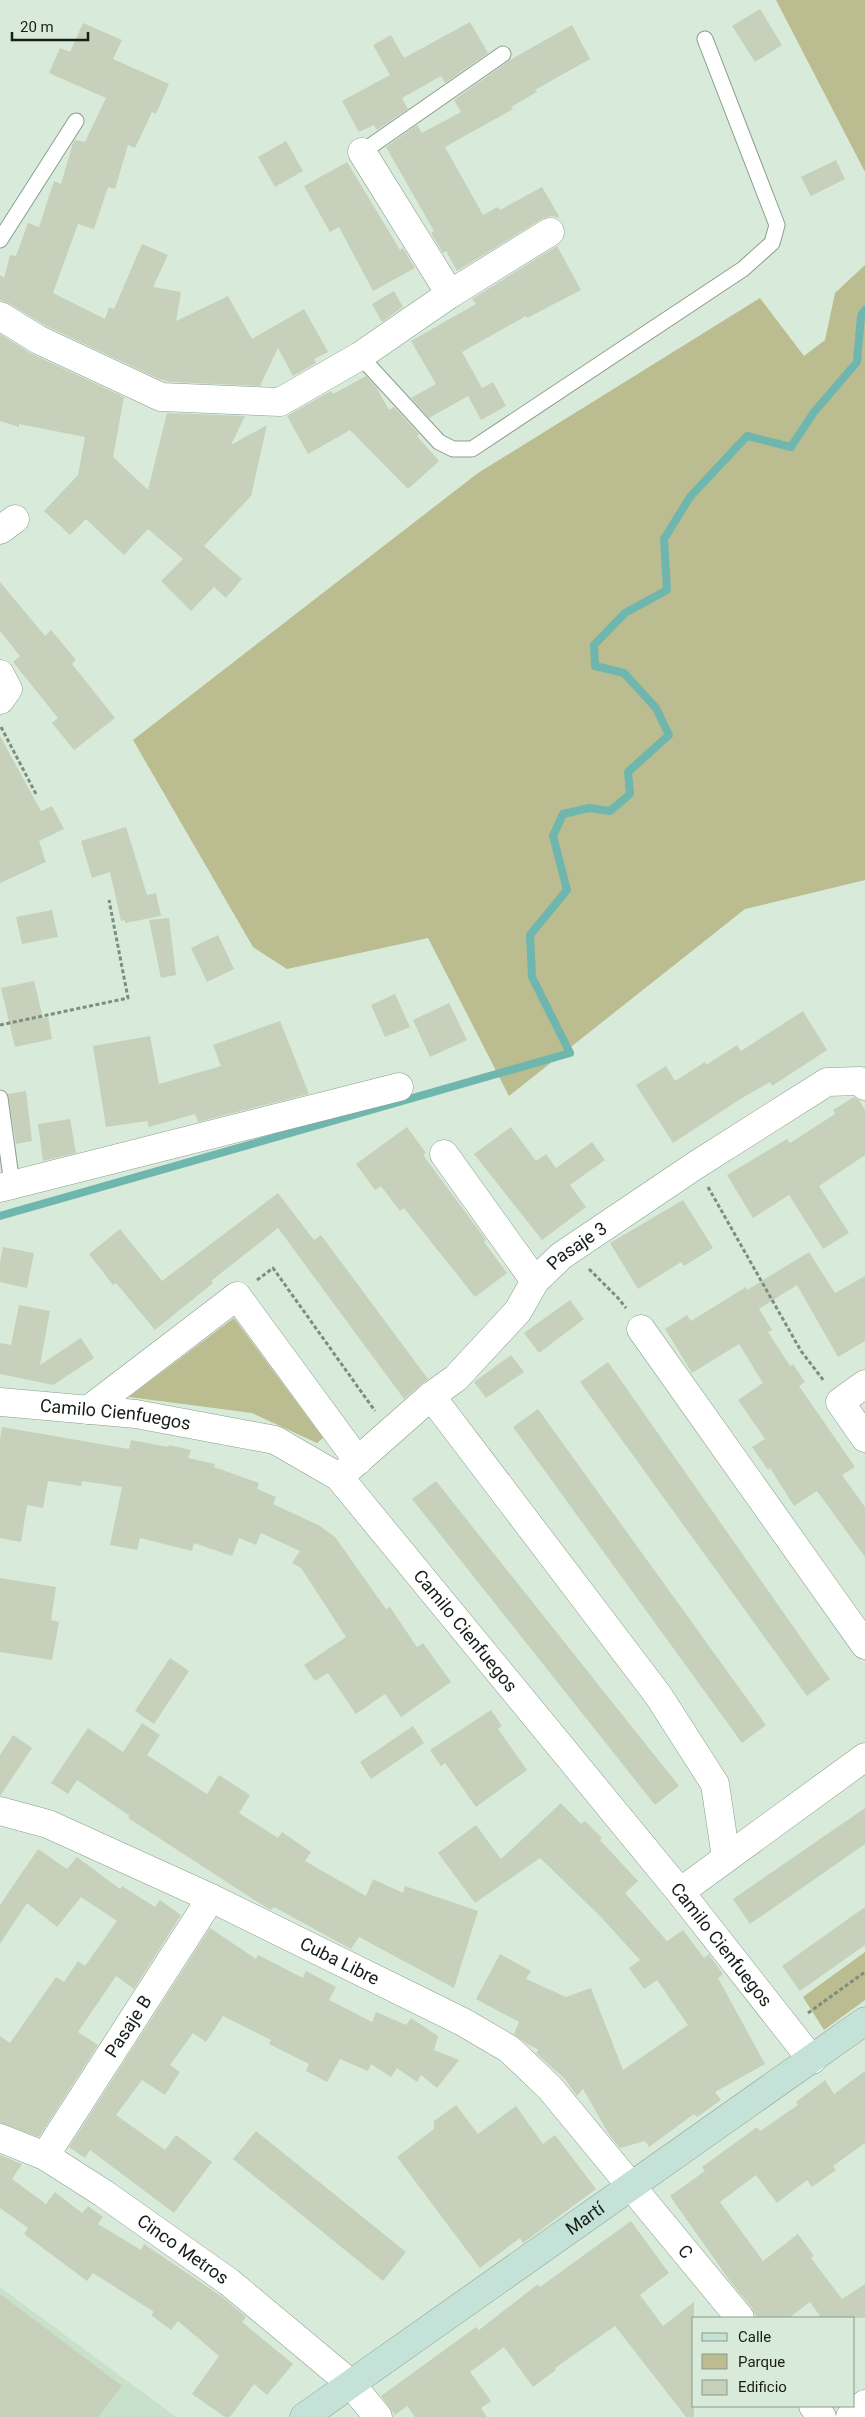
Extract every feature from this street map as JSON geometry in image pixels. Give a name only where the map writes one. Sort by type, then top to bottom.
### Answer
[{"type":"street","points":[[362,152],[450,294]]},
{"type":"street","points":[[0,316],[39,340],[161,397],[280,402],[360,356],[450,294],[550,232]]},
{"type":"street","points":[[0,674],[8,689],[0,700]]},
{"type":"street","name":"Pasaje 3","points":[[349,1469],[431,1396],[456,1378],[518,1311],[535,1281],[561,1256],[696,1165],[827,1082],[863,1083]]},
{"type":"street","points":[[6,1186],[399,1086]]},
{"type":"street","points":[[444,1154],[535,1281]]},
{"type":"street","points":[[88,1410],[237,1296],[349,1469]]},
{"type":"street","points":[[641,1329],[865,1645]]},
{"type":"street","points":[[865,1384],[840,1402],[865,1438]]},
{"type":"street","points":[[431,1396],[658,1694],[715,1784],[726,1858]]},
{"type":"street","name":"Camilo Cienfuegos","points":[[0,1402],[136,1414],[275,1440],[349,1469],[812,2060]]},
{"type":"street","points":[[680,1892],[865,1757]]},
{"type":"street","name":"Cuba Libre","points":[[0,1811],[48,1824],[211,1898],[463,2022],[509,2049],[550,2088],[630,2185]]},
{"type":"street","name":"Pasaje B","points":[[45,2156],[211,1898]]},
{"type":"street","name":"Martí","points":[[304,2417],[630,2185],[812,2060],[865,2021]]},
{"type":"street","name":"Cinco Metros","points":[[0,2138],[45,2156],[103,2193],[229,2282],[350,2384],[378,2417]]},
{"type":"street","name":"C","points":[[630,2185],[739,2317]]},
{"type":"street","points":[[850,2417],[865,2404]]},
{"type":"street","points":[[814,2407],[822,2417]]},
{"type":"lane","points":[[360,356],[439,442],[453,449],[472,449],[742,269],[772,243],[777,225],[705,39]]},
{"type":"lane","points":[[362,152],[503,54]]},
{"type":"lane","points":[[0,240],[76,121]]},
{"type":"lane","points":[[0,1098],[6,1186]]},
{"type":"path","points":[[0,724],[36,794]]},
{"type":"path","points":[[0,1025],[128,998],[109,900]]},
{"type":"path","points":[[696,1165],[801,1351],[840,1402]]},
{"type":"path","points":[[561,1256],[589,1270],[618,1298],[641,1329]]},
{"type":"path","points":[[237,1296],[273,1268],[391,1433]]},
{"type":"path","points":[[787,2028],[865,1972]]},
{"type":"shaded area","points":[[0,2287],[176,2417],[0,2417]]},
{"type":"green space","points":[[776,0],[865,0],[865,172]]},
{"type":"green space","points":[[865,265],[865,880],[745,909],[509,1096],[428,938],[287,969],[253,947],[133,740],[478,473],[760,298],[804,356],[825,340],[835,293]]},
{"type":"green space","points":[[234,1318],[323,1438],[317,1443],[252,1413],[129,1397]]},
{"type":"green space","points":[[865,1952],[865,2000],[824,2030],[803,1997]]},
{"type":"building","points":[[760,9],[782,45],[755,62],[732,26]]},
{"type":"building","points":[[470,22],[488,53],[445,83],[441,76],[402,98],[408,109],[377,130],[374,125],[359,132],[342,101],[390,75],[373,45],[391,35],[404,58]]},
{"type":"building","points":[[83,23],[122,40],[113,59],[169,84],[156,114],[152,112],[135,148],[128,145],[115,189],[108,187],[94,229],[78,224],[53,293],[105,319],[109,307],[114,309],[142,244],[168,255],[153,287],[181,292],[176,321],[228,296],[252,339],[304,309],[328,352],[314,359],[316,363],[293,376],[278,348],[260,386],[170,382],[159,379],[46,326],[0,300],[0,275],[4,278],[10,255],[16,256],[28,223],[39,227],[54,181],[61,184],[73,143],[75,140],[85,142],[106,98],[49,73],[60,48],[70,52]]},
{"type":"building","points":[[572,25],[590,59],[535,90],[537,92],[511,107],[513,109],[445,147],[483,215],[498,207],[500,210],[542,187],[560,218],[550,216],[542,219],[457,271],[446,251],[443,253],[431,233],[434,231],[386,147],[417,125],[422,133],[461,112],[454,100],[510,60]]},
{"type":"building","points":[[286,141],[303,171],[275,187],[258,157]]},
{"type":"building","points":[[836,160],[845,179],[811,196],[801,177]]},
{"type":"building","points":[[347,162],[400,250],[403,248],[415,268],[373,291],[339,227],[330,232],[304,186]]},
{"type":"building","points":[[557,246],[581,290],[527,318],[526,316],[462,352],[482,388],[493,382],[506,406],[481,420],[468,396],[429,418],[411,398],[436,384],[411,341],[476,304],[472,299]]},
{"type":"building","points":[[394,291],[403,307],[382,322],[372,304]]},
{"type":"building","points":[[0,334],[32,354],[124,397],[113,457],[148,490],[167,413],[245,416],[231,445],[267,425],[251,496],[204,546],[242,579],[226,598],[214,587],[191,611],[161,581],[183,559],[148,529],[124,555],[86,519],[70,535],[44,511],[78,475],[85,437],[19,424],[19,427],[0,421]]},
{"type":"building","points":[[366,376],[376,387],[389,410],[394,407],[419,434],[417,436],[439,461],[408,489],[350,430],[308,454],[287,416],[331,391],[333,394]]},
{"type":"building","points":[[0,582],[45,636],[51,630],[76,660],[72,664],[115,718],[74,750],[52,723],[58,718],[13,662],[20,656],[0,631]]},
{"type":"building","points":[[0,736],[41,811],[52,806],[64,829],[39,841],[46,862],[0,883]]},
{"type":"building","points":[[126,827],[147,895],[156,893],[161,916],[125,923],[125,920],[121,921],[110,872],[92,878],[81,841]]},
{"type":"building","points":[[52,910],[58,937],[22,944],[16,917]]},
{"type":"building","points":[[169,918],[176,975],[161,978],[149,920]]},
{"type":"building","points":[[218,935],[234,969],[207,982],[191,948]]},
{"type":"building","points":[[34,981],[43,1018],[48,1017],[52,1039],[15,1047],[1,988]]},
{"type":"building","points":[[395,994],[410,1027],[385,1037],[371,1005]]},
{"type":"building","points":[[449,1003],[467,1040],[430,1057],[413,1020]]},
{"type":"building","points":[[803,1011],[827,1050],[772,1086],[770,1082],[742,1098],[673,1143],[636,1085],[666,1066],[675,1081],[705,1062],[706,1065],[737,1045],[741,1051]]},
{"type":"building","points":[[280,1021],[309,1094],[198,1122],[195,1114],[149,1127],[147,1121],[106,1127],[93,1046],[150,1036],[159,1084],[221,1066],[213,1045]]},
{"type":"building","points":[[26,1091],[32,1141],[16,1144],[8,1094]]},
{"type":"building","points":[[854,1097],[859,1100],[865,1110],[865,1155],[819,1186],[849,1233],[823,1249],[789,1195],[753,1218],[727,1175],[787,1139],[790,1143],[835,1114],[833,1110]]},
{"type":"building","points":[[70,1119],[76,1153],[43,1161],[38,1124]]},
{"type":"building","points":[[407,1127],[426,1153],[423,1155],[486,1240],[484,1242],[507,1273],[475,1297],[404,1208],[400,1211],[381,1186],[375,1190],[356,1164]]},
{"type":"building","points":[[511,1127],[536,1161],[546,1154],[556,1168],[592,1142],[605,1160],[570,1185],[586,1207],[542,1240],[474,1154]]},
{"type":"building","points":[[278,1193],[314,1240],[321,1235],[428,1379],[404,1399],[278,1228],[211,1281],[213,1283],[155,1330],[116,1283],[113,1285],[89,1254],[120,1229],[162,1281]]},
{"type":"building","points":[[683,1200],[713,1248],[684,1266],[681,1262],[638,1289],[610,1243]]},
{"type":"building","points":[[3,1247],[34,1253],[27,1288],[0,1282],[0,1262]]},
{"type":"building","points":[[809,1252],[835,1293],[865,1276],[865,1341],[838,1357],[797,1285],[759,1309],[772,1330],[768,1332],[790,1366],[793,1364],[805,1382],[799,1386],[855,1467],[842,1475],[865,1507],[865,1557],[817,1491],[794,1506],[770,1468],[768,1470],[752,1447],[765,1439],[738,1400],[763,1383],[739,1344],[692,1373],[665,1329],[687,1315],[691,1321],[746,1287],[747,1290]]},
{"type":"building","points":[[570,1300],[584,1319],[539,1353],[524,1333]]},
{"type":"building","points":[[19,1305],[50,1311],[40,1365],[81,1338],[94,1358],[53,1385],[0,1374],[0,1343],[11,1345]]},
{"type":"building","points":[[511,1355],[524,1372],[486,1398],[474,1382]]},
{"type":"building","points":[[608,1362],[830,1679],[807,1696],[580,1382]]},
{"type":"building","points":[[538,1409],[766,1725],[742,1743],[513,1427]]},
{"type":"building","points":[[2,1427],[129,1449],[131,1440],[168,1447],[169,1445],[191,1450],[188,1458],[215,1464],[214,1467],[259,1483],[257,1489],[276,1497],[273,1504],[320,1526],[335,1537],[386,1609],[390,1607],[417,1647],[423,1643],[451,1682],[401,1717],[385,1694],[356,1714],[328,1673],[315,1681],[304,1665],[346,1637],[301,1568],[292,1563],[300,1551],[261,1533],[256,1545],[239,1538],[232,1556],[194,1543],[192,1551],[140,1538],[137,1550],[110,1545],[122,1487],[82,1481],[81,1486],[48,1481],[43,1508],[27,1505],[21,1542],[0,1538],[0,1440]]},
{"type":"building","points":[[436,1481],[679,1786],[655,1805],[412,1499]]},
{"type":"building","points":[[0,1578],[56,1587],[51,1620],[59,1622],[52,1660],[0,1652]]},
{"type":"building","points":[[170,1658],[189,1671],[154,1724],[135,1711]]},
{"type":"building","points":[[491,1710],[502,1726],[498,1729],[527,1770],[476,1807],[445,1763],[441,1766],[430,1750]]},
{"type":"building","points":[[142,1723],[160,1735],[147,1755],[207,1794],[219,1775],[250,1795],[239,1813],[278,1838],[282,1832],[311,1852],[305,1861],[366,1896],[373,1879],[403,1893],[405,1886],[478,1911],[454,1988],[359,1937],[351,1949],[274,1907],[271,1910],[267,1908],[128,1818],[130,1816],[77,1780],[68,1794],[51,1783],[88,1728],[123,1752]]},
{"type":"building","points":[[413,1726],[424,1743],[371,1779],[360,1762]]},
{"type":"building","points":[[13,1735],[32,1748],[0,1796],[0,1755]]},
{"type":"building","points":[[561,1803],[581,1824],[585,1821],[602,1838],[600,1840],[638,1881],[625,1893],[667,1941],[683,1930],[704,1958],[709,1954],[723,1974],[718,1978],[765,2064],[715,2092],[721,2100],[697,2117],[694,2114],[649,2147],[645,2141],[620,2148],[610,2136],[583,2089],[577,2096],[564,2078],[536,2053],[539,2050],[514,2034],[519,2022],[476,1999],[500,1954],[531,1971],[526,1979],[566,1997],[591,1988],[623,2070],[688,2025],[657,1980],[644,1989],[629,1968],[640,1960],[600,1916],[540,1858],[475,1903],[438,1853],[476,1825],[501,1859]]},
{"type":"building","points":[[865,1808],[865,1844],[750,1924],[733,1899]]},
{"type":"building","points":[[38,1849],[67,1869],[77,1857],[120,1889],[122,1886],[155,1907],[160,1900],[181,1915],[134,1989],[116,1976],[78,2032],[98,2045],[39,2137],[0,2123],[0,2036],[10,2043],[56,1977],[64,1982],[78,1961],[85,1966],[117,1921],[81,1897],[57,1927],[27,1903],[0,1944],[0,1905]]},
{"type":"building","points":[[865,1907],[865,1945],[800,1991],[782,1966]]},
{"type":"building","points":[[210,1928],[256,1959],[258,1955],[303,1978],[306,1971],[336,1987],[329,2000],[372,2022],[376,2012],[406,2025],[411,2018],[438,2036],[434,2050],[459,2060],[437,2088],[421,2075],[417,2082],[397,2068],[391,2077],[371,2064],[368,2071],[340,2059],[327,2082],[306,2071],[309,2064],[269,2044],[271,2040],[223,2016],[206,2042],[193,2033],[170,2065],[180,2072],[165,2095],[142,2080],[116,2115],[165,2150],[176,2135],[212,2162],[174,2213],[90,2150],[85,2158],[69,2147]]},
{"type":"building","points":[[865,2071],[865,2143],[833,2166],[836,2170],[812,2187],[807,2180],[777,2203],[756,2175],[720,2202],[763,2261],[798,2234],[814,2256],[811,2258],[842,2299],[865,2284],[865,2318],[818,2317],[820,2316],[810,2302],[790,2317],[756,2317],[752,2308],[732,2284],[670,2196],[705,2171],[702,2167],[757,2127],[760,2131],[798,2105],[796,2102],[825,2080],[834,2094]]},
{"type":"building","points":[[456,2105],[478,2134],[516,2106],[543,2144],[555,2135],[596,2189],[523,2243],[520,2238],[480,2268],[397,2157],[434,2129],[434,2121]]},
{"type":"building","points":[[256,2131],[406,2252],[383,2281],[233,2159]]},
{"type":"building","points":[[0,2155],[22,2164],[12,2179],[46,2204],[55,2192],[82,2213],[88,2206],[103,2217],[98,2224],[141,2250],[144,2244],[221,2296],[246,2317],[242,2322],[293,2364],[267,2395],[254,2384],[230,2417],[225,2417],[192,2394],[219,2356],[178,2321],[171,2330],[151,2315],[154,2312],[93,2273],[87,2281],[24,2234],[28,2228],[0,2208]]},
{"type":"building","points":[[631,2221],[669,2273],[640,2295],[663,2326],[694,2302],[694,2317],[692,2317],[692,2407],[694,2407],[694,2417],[686,2417],[615,2326],[555,2368],[556,2370],[533,2387],[504,2347],[470,2372],[491,2401],[481,2408],[487,2417],[415,2417],[407,2406],[395,2415],[381,2396],[476,2327],[479,2330],[538,2284],[540,2287]]},
{"type":"building","points":[[0,2294],[122,2386],[98,2417],[0,2417]]},
{"type":"waterway","points":[[0,1216],[570,1053],[532,977],[530,935],[567,890],[553,836],[563,814],[589,808],[610,811],[630,794],[628,772],[669,735],[656,708],[624,673],[595,666],[594,645],[625,613],[667,590],[664,539],[690,497],[747,436],[791,447],[814,412],[857,362],[861,316],[865,310]]}]
